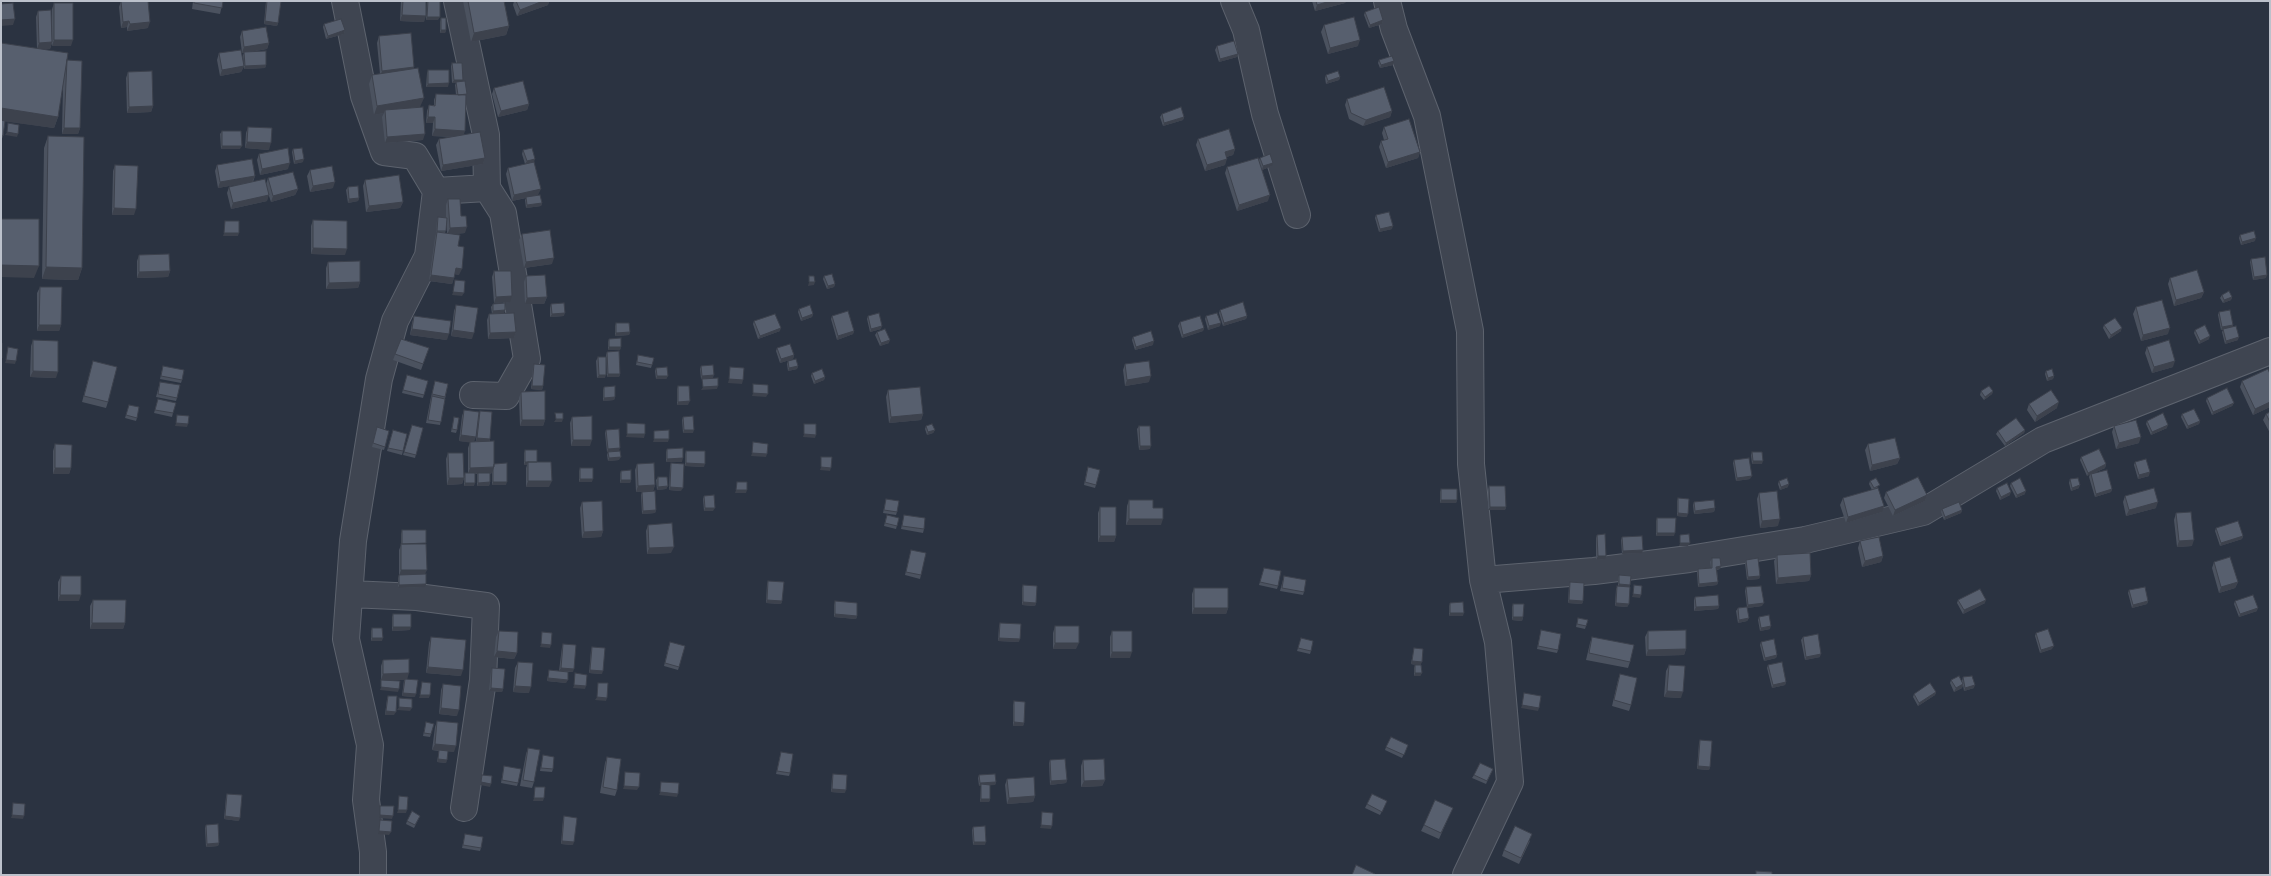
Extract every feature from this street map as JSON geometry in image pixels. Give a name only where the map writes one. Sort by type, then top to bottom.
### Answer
[{"type":"street","points":[[345,1],[364,96],[384,152],[415,156],[436,191],[428,256],[394,321],[379,379],[353,542],[346,639],[370,745],[366,800],[373,852],[373,875]]},
{"type":"street","points":[[457,1],[486,135],[487,188],[503,214],[527,359],[506,396],[473,395]]},
{"type":"street","points":[[1234,1],[1246,30],[1265,114],[1297,215]]},
{"type":"street","points":[[1387,1],[1394,29],[1427,116],[1470,331],[1471,464],[1483,580],[1498,642],[1510,782],[1466,875]]},
{"type":"street","points":[[436,191],[487,188]]},
{"type":"street","points":[[1483,580],[1594,571],[1689,559],[1805,540],[1923,512],[2044,440],[2270,352]]},
{"type":"street","points":[[350,594],[416,597],[486,606],[483,680],[464,808]]},
{"type":"building","points":[[121,1],[148,1],[150,22],[130,24],[129,21],[123,22]]},
{"type":"building","points":[[194,1],[223,1],[222,8],[194,3]]},
{"type":"building","points":[[267,1],[281,1],[278,23],[265,21]]},
{"type":"building","points":[[403,1],[426,1],[426,16],[402,15]]},
{"type":"building","points":[[428,1],[440,1],[440,17],[427,17]]},
{"type":"building","points":[[468,1],[504,1],[509,26],[474,33]]},
{"type":"building","points":[[516,1],[543,1],[520,10]]},
{"type":"building","points":[[1316,1],[1330,1],[1317,5]]},
{"type":"building","points":[[13,3],[15,19],[1,20],[1,4]]},
{"type":"building","points":[[54,3],[73,3],[73,40],[54,40]]},
{"type":"building","points":[[1379,7],[1383,20],[1370,25],[1365,12]]},
{"type":"building","points":[[51,10],[52,42],[39,43],[38,11]]},
{"type":"building","points":[[1354,17],[1360,40],[1330,48],[1324,25]]},
{"type":"building","points":[[441,18],[446,18],[446,30],[441,30]]},
{"type":"building","points":[[341,19],[345,30],[328,36],[324,24]]},
{"type":"building","points":[[266,27],[269,43],[244,47],[242,31]]},
{"type":"building","points":[[411,33],[414,67],[382,71],[379,36]]},
{"type":"building","points":[[1234,41],[1238,54],[1220,59],[1217,46]]},
{"type":"building","points":[[1,43],[68,53],[58,117],[1,108]]},
{"type":"building","points":[[241,50],[244,66],[222,70],[219,53]]},
{"type":"building","points":[[266,51],[266,65],[245,66],[244,52]]},
{"type":"building","points":[[1392,56],[1394,61],[1381,65],[1379,60]]},
{"type":"building","points":[[67,60],[82,61],[80,128],[64,128]]},
{"type":"building","points":[[452,63],[462,63],[463,80],[454,80]]},
{"type":"building","points":[[418,68],[424,98],[377,106],[372,75]]},
{"type":"building","points":[[428,70],[449,70],[449,83],[428,84]]},
{"type":"building","points":[[152,71],[153,106],[129,107],[128,72]]},
{"type":"building","points":[[1338,71],[1340,77],[1328,81],[1326,75]]},
{"type":"building","points":[[465,81],[467,94],[458,95],[456,82]]},
{"type":"building","points":[[523,81],[529,104],[501,111],[494,88]]},
{"type":"building","points":[[1384,87],[1392,111],[1366,120],[1351,113],[1347,99]]},
{"type":"building","points":[[436,94],[466,95],[465,131],[435,129],[435,117],[428,117],[429,105],[435,106]]},
{"type":"building","points":[[423,107],[425,134],[387,137],[385,110]]},
{"type":"building","points":[[1181,107],[1184,117],[1164,123],[1162,114]]},
{"type":"building","points":[[1409,119],[1420,152],[1388,162],[1381,141],[1388,139],[1384,127]]},
{"type":"building","points":[[1,120],[5,121],[3,136],[1,136]]},
{"type":"building","points":[[8,123],[19,125],[18,134],[7,132]]},
{"type":"building","points":[[248,127],[272,128],[271,143],[247,142]]},
{"type":"building","points":[[1229,129],[1235,149],[1225,152],[1227,159],[1207,165],[1198,139]]},
{"type":"building","points":[[222,131],[241,131],[242,146],[222,146]]},
{"type":"building","points":[[480,132],[485,158],[443,165],[439,139]]},
{"type":"building","points":[[48,136],[84,137],[82,268],[46,267]]},
{"type":"building","points":[[288,148],[290,163],[262,169],[259,154]]},
{"type":"building","points":[[302,148],[304,159],[295,161],[293,149]]},
{"type":"building","points":[[532,148],[535,159],[527,161],[523,150]]},
{"type":"building","points":[[1270,154],[1273,163],[1263,166],[1260,158]]},
{"type":"building","points":[[1258,158],[1270,195],[1239,205],[1227,167]]},
{"type":"building","points":[[252,159],[255,176],[220,182],[217,165]]},
{"type":"building","points":[[534,162],[541,189],[514,195],[508,168]]},
{"type":"building","points":[[115,165],[138,166],[136,209],[114,208]]},
{"type":"building","points":[[332,166],[335,182],[313,186],[310,170]]},
{"type":"building","points":[[293,172],[298,189],[273,196],[268,178]]},
{"type":"building","points":[[399,175],[403,202],[369,206],[365,180]]},
{"type":"building","points":[[265,179],[269,195],[233,203],[229,187]]},
{"type":"building","points":[[358,186],[359,198],[349,199],[348,187]]},
{"type":"building","points":[[540,195],[542,203],[527,205],[526,197]]},
{"type":"building","points":[[448,199],[460,199],[461,216],[466,216],[467,227],[450,228]]},
{"type":"building","points":[[1389,212],[1393,226],[1380,229],[1376,215]]},
{"type":"building","points":[[438,217],[447,218],[446,231],[437,231]]},
{"type":"building","points":[[1,219],[39,219],[39,266],[1,265]]},
{"type":"building","points":[[313,220],[347,221],[347,249],[313,248]]},
{"type":"building","points":[[225,221],[239,221],[239,233],[224,233]]},
{"type":"building","points":[[550,230],[554,258],[526,262],[522,234]]},
{"type":"building","points":[[2254,231],[2256,238],[2242,242],[2240,235]]},
{"type":"building","points":[[437,232],[460,235],[458,246],[464,247],[462,269],[456,268],[454,278],[431,275]]},
{"type":"building","points":[[169,254],[170,271],[139,272],[139,255]]},
{"type":"building","points":[[2265,257],[2267,275],[2254,277],[2251,259]]},
{"type":"building","points":[[360,261],[360,282],[329,283],[328,262]]},
{"type":"building","points":[[2197,270],[2204,292],[2176,300],[2170,278]]},
{"type":"building","points":[[494,271],[511,271],[512,296],[496,297]]},
{"type":"building","points":[[832,274],[835,284],[828,286],[824,276]]},
{"type":"building","points":[[545,275],[547,297],[527,298],[526,276]]},
{"type":"building","points":[[809,276],[814,276],[815,282],[809,282]]},
{"type":"building","points":[[455,280],[465,281],[464,293],[453,292]]},
{"type":"building","points":[[40,287],[62,287],[61,325],[39,325]]},
{"type":"building","points":[[2229,291],[2232,297],[2224,300],[2222,295]]},
{"type":"building","points":[[2162,300],[2170,328],[2143,335],[2136,307]]},
{"type":"building","points":[[1243,302],[1247,316],[1224,323],[1220,310]]},
{"type":"building","points":[[505,303],[505,310],[493,311],[493,304]]},
{"type":"building","points":[[564,303],[565,313],[552,314],[551,304]]},
{"type":"building","points":[[456,305],[478,308],[474,333],[453,330]]},
{"type":"building","points":[[810,305],[813,314],[802,318],[799,309]]},
{"type":"building","points":[[2230,310],[2233,325],[2222,327],[2219,312]]},
{"type":"building","points":[[848,311],[854,331],[838,336],[832,316]]},
{"type":"building","points":[[514,313],[516,332],[490,333],[489,314]]},
{"type":"building","points":[[879,313],[882,326],[871,329],[868,316]]},
{"type":"building","points":[[1217,313],[1221,323],[1209,326],[1206,316]]},
{"type":"building","points":[[775,314],[781,328],[760,336],[754,321]]},
{"type":"building","points":[[414,316],[451,321],[449,334],[412,329]]},
{"type":"building","points":[[1200,316],[1204,328],[1183,335],[1180,322]]},
{"type":"building","points":[[2115,318],[2122,328],[2111,335],[2104,325]]},
{"type":"building","points":[[616,323],[629,323],[630,332],[616,333]]},
{"type":"building","points":[[2205,325],[2210,336],[2200,341],[2195,330]]},
{"type":"building","points":[[2236,326],[2239,337],[2226,341],[2223,329]]},
{"type":"building","points":[[885,329],[890,340],[881,343],[877,332]]},
{"type":"building","points":[[1151,331],[1154,341],[1136,347],[1133,337]]},
{"type":"building","points":[[621,338],[621,347],[609,347],[609,339]]},
{"type":"building","points":[[401,339],[429,348],[423,364],[395,354]]},
{"type":"building","points":[[33,340],[58,341],[58,372],[33,371]]},
{"type":"building","points":[[2169,340],[2175,361],[2154,367],[2147,347]]},
{"type":"building","points":[[790,344],[794,355],[781,359],[777,348]]},
{"type":"building","points":[[8,347],[18,349],[16,361],[6,360]]},
{"type":"building","points":[[619,351],[620,374],[608,374],[607,352]]},
{"type":"building","points":[[638,355],[654,358],[652,365],[637,362]]},
{"type":"building","points":[[598,357],[606,357],[606,375],[599,375]]},
{"type":"building","points":[[796,359],[798,366],[789,368],[788,361]]},
{"type":"building","points":[[93,361],[117,367],[108,402],[84,396]]},
{"type":"building","points":[[1149,361],[1151,376],[1127,380],[1125,364]]},
{"type":"building","points":[[534,364],[545,365],[543,386],[532,386]]},
{"type":"building","points":[[713,365],[714,375],[702,376],[701,366]]},
{"type":"building","points":[[163,366],[184,370],[182,380],[161,376]]},
{"type":"building","points":[[667,367],[668,376],[657,376],[656,368]]},
{"type":"building","points":[[730,367],[744,368],[743,380],[729,379]]},
{"type":"building","points":[[822,369],[825,377],[815,381],[812,373]]},
{"type":"building","points":[[2052,369],[2054,376],[2048,378],[2046,371]]},
{"type":"building","points":[[2268,369],[2270,374],[2270,402],[2255,409],[2242,381]]},
{"type":"building","points":[[407,375],[428,381],[424,395],[403,390]]},
{"type":"building","points":[[718,378],[718,386],[703,387],[702,379]]},
{"type":"building","points":[[435,381],[448,384],[445,397],[432,394]]},
{"type":"building","points":[[160,382],[180,385],[177,398],[158,394]]},
{"type":"building","points":[[753,384],[768,385],[768,394],[753,393]]},
{"type":"building","points":[[615,386],[615,397],[604,398],[604,387]]},
{"type":"building","points":[[678,386],[689,386],[690,401],[678,402]]},
{"type":"building","points":[[1989,386],[1993,391],[1985,397],[1981,391]]},
{"type":"building","points":[[920,387],[923,414],[891,417],[888,390]]},
{"type":"building","points":[[2227,388],[2234,403],[2213,412],[2207,398]]},
{"type":"building","points":[[2051,390],[2059,402],[2037,416],[2029,404]]},
{"type":"building","points":[[545,391],[545,420],[522,420],[521,392]]},
{"type":"building","points":[[432,396],[445,399],[441,422],[428,420]]},
{"type":"building","points":[[158,399],[176,403],[173,413],[155,410]]},
{"type":"building","points":[[129,405],[139,407],[137,418],[126,415]]},
{"type":"building","points":[[2194,409],[2200,421],[2188,426],[2182,414]]},
{"type":"building","points":[[464,410],[479,412],[476,437],[461,435]]},
{"type":"building","points":[[480,411],[492,412],[490,439],[477,438]]},
{"type":"building","points":[[2270,412],[2270,422],[2266,414]]},
{"type":"building","points":[[555,413],[563,413],[563,419],[556,419]]},
{"type":"building","points":[[2163,413],[2168,425],[2152,432],[2147,421]]},
{"type":"building","points":[[177,415],[189,416],[188,424],[176,423]]},
{"type":"building","points":[[592,416],[592,440],[573,440],[572,417]]},
{"type":"building","points":[[693,416],[694,430],[684,430],[683,417]]},
{"type":"building","points":[[454,417],[459,418],[457,430],[452,429]]},
{"type":"building","points":[[2016,418],[2025,430],[2006,443],[1998,431]]},
{"type":"building","points":[[2136,420],[2141,437],[2119,443],[2114,426]]},
{"type":"building","points":[[627,423],[645,424],[645,434],[627,434]]},
{"type":"building","points":[[804,424],[816,424],[816,435],[804,434]]},
{"type":"building","points":[[932,424],[935,430],[928,432],[926,426]]},
{"type":"building","points":[[412,425],[423,428],[416,455],[404,452]]},
{"type":"building","points":[[1139,426],[1150,426],[1151,446],[1140,446]]},
{"type":"building","points":[[377,427],[389,431],[385,447],[373,443]]},
{"type":"building","points":[[619,429],[620,448],[608,449],[606,430]]},
{"type":"building","points":[[393,430],[407,434],[403,451],[388,448]]},
{"type":"building","points":[[669,430],[669,439],[654,439],[654,431]]},
{"type":"building","points":[[1895,438],[1900,458],[1872,465],[1868,444]]},
{"type":"building","points":[[494,441],[494,467],[470,468],[470,442]]},
{"type":"building","points":[[753,442],[768,444],[767,454],[752,453]]},
{"type":"building","points":[[55,444],[72,445],[71,468],[55,468]]},
{"type":"building","points":[[683,448],[683,458],[667,459],[667,449]]},
{"type":"building","points":[[2099,449],[2106,464],[2088,473],[2081,457]]},
{"type":"building","points":[[525,450],[537,450],[537,462],[525,462]]},
{"type":"building","points":[[620,451],[621,457],[609,458],[608,452]]},
{"type":"building","points":[[686,451],[705,451],[705,464],[686,463]]},
{"type":"building","points":[[1752,452],[1762,452],[1763,461],[1753,461]]},
{"type":"building","points":[[448,453],[463,453],[464,478],[449,478]]},
{"type":"building","points":[[821,457],[832,457],[831,468],[821,467]]},
{"type":"building","points":[[1749,458],[1752,476],[1737,478],[1734,460]]},
{"type":"building","points":[[2146,459],[2150,472],[2139,475],[2135,462]]},
{"type":"building","points":[[528,462],[551,462],[552,481],[528,481]]},
{"type":"building","points":[[507,463],[507,482],[493,482],[494,464]]},
{"type":"building","points":[[654,463],[655,485],[638,486],[637,464]]},
{"type":"building","points":[[671,463],[684,464],[683,488],[670,487]]},
{"type":"building","points":[[1088,467],[1100,470],[1096,485],[1085,482]]},
{"type":"building","points":[[580,468],[593,468],[593,479],[580,479]]},
{"type":"building","points":[[631,470],[631,480],[621,480],[621,471]]},
{"type":"building","points":[[2107,470],[2112,489],[2096,494],[2091,474]]},
{"type":"building","points":[[465,473],[475,473],[475,483],[465,483]]},
{"type":"building","points":[[478,473],[490,473],[490,482],[478,483]]},
{"type":"building","points":[[658,477],[667,477],[668,486],[658,487]]},
{"type":"building","points":[[1918,477],[1927,495],[1895,510],[1886,492]]},
{"type":"building","points":[[1787,478],[1789,484],[1781,487],[1779,481]]},
{"type":"building","points":[[1876,478],[1880,485],[1874,488],[1870,481]]},
{"type":"building","points":[[2020,478],[2026,491],[2017,495],[2011,483]]},
{"type":"building","points":[[2078,478],[2080,485],[2072,488],[2070,479]]},
{"type":"building","points":[[737,482],[747,482],[747,490],[736,490]]},
{"type":"building","points":[[2007,483],[2011,492],[2001,497],[1997,488]]},
{"type":"building","points":[[1489,486],[1505,486],[1506,507],[1490,507]]},
{"type":"building","points":[[1878,488],[1884,506],[1848,517],[1843,498]]},
{"type":"building","points":[[2154,488],[2158,502],[2129,510],[2125,496]]},
{"type":"building","points":[[1441,489],[1457,489],[1457,500],[1441,500]]},
{"type":"building","points":[[655,491],[656,510],[643,511],[642,492]]},
{"type":"building","points":[[1777,491],[1780,519],[1762,521],[1759,493]]},
{"type":"building","points":[[714,495],[715,508],[705,508],[704,496]]},
{"type":"building","points":[[1678,498],[1689,499],[1688,514],[1678,513]]},
{"type":"building","points":[[886,499],[899,501],[897,512],[884,510]]},
{"type":"building","points":[[1129,500],[1153,500],[1153,508],[1163,508],[1163,519],[1129,519]]},
{"type":"building","points":[[1714,500],[1715,508],[1695,511],[1694,502]]},
{"type":"building","points":[[602,501],[603,531],[584,532],[582,502]]},
{"type":"building","points":[[1959,502],[1962,510],[1945,517],[1942,509]]},
{"type":"building","points":[[1100,507],[1116,507],[1116,536],[1100,536]]},
{"type":"building","points":[[2191,512],[2194,540],[2179,541],[2176,513]]},
{"type":"building","points":[[887,515],[899,518],[897,526],[885,523]]},
{"type":"building","points":[[904,515],[925,518],[924,529],[902,526]]},
{"type":"building","points":[[1657,518],[1676,518],[1675,533],[1657,533]]},
{"type":"building","points":[[2238,521],[2243,536],[2221,543],[2216,528]]},
{"type":"building","points":[[672,523],[674,547],[649,548],[648,525]]},
{"type":"building","points":[[402,530],[426,530],[426,543],[402,544]]},
{"type":"building","points":[[1605,534],[1606,556],[1598,556],[1597,535]]},
{"type":"building","points":[[1689,534],[1690,543],[1680,543],[1680,535]]},
{"type":"building","points":[[1642,536],[1643,550],[1623,551],[1622,537]]},
{"type":"building","points":[[1879,537],[1883,556],[1865,561],[1860,541]]},
{"type":"building","points":[[401,544],[426,544],[427,570],[401,570]]},
{"type":"building","points":[[911,550],[926,553],[921,575],[906,572]]},
{"type":"building","points":[[1810,553],[1811,575],[1778,578],[1777,555]]},
{"type":"building","points":[[2230,557],[2238,582],[2221,587],[2214,562]]},
{"type":"building","points":[[1712,558],[1720,558],[1721,566],[1716,567],[1718,582],[1699,584],[1698,569],[1712,568]]},
{"type":"building","points":[[1758,558],[1760,576],[1748,577],[1746,560]]},
{"type":"building","points":[[1264,568],[1281,571],[1278,586],[1260,582]]},
{"type":"building","points":[[426,574],[426,584],[399,585],[399,575]]},
{"type":"building","points":[[1619,575],[1631,576],[1630,585],[1619,584]]},
{"type":"building","points":[[61,576],[81,576],[81,595],[60,595]]},
{"type":"building","points":[[1284,576],[1306,580],[1304,592],[1282,588]]},
{"type":"building","points":[[768,581],[784,582],[782,601],[767,600]]},
{"type":"building","points":[[1570,582],[1584,583],[1583,601],[1569,600]]},
{"type":"building","points":[[1023,585],[1037,586],[1036,603],[1023,602]]},
{"type":"building","points":[[1634,585],[1642,586],[1641,595],[1633,594]]},
{"type":"building","points":[[1617,586],[1630,587],[1629,604],[1616,603]]},
{"type":"building","points":[[1761,586],[1764,603],[1748,605],[1746,587]]},
{"type":"building","points":[[2145,587],[2148,601],[2133,605],[2129,590]]},
{"type":"building","points":[[1194,588],[1228,588],[1228,608],[1194,608]]},
{"type":"building","points":[[1980,589],[1986,600],[1964,610],[1958,600]]},
{"type":"building","points":[[1718,595],[1719,606],[1696,607],[1695,597]]},
{"type":"building","points":[[2253,595],[2258,608],[2240,614],[2235,601]]},
{"type":"building","points":[[93,600],[126,600],[125,623],[92,623]]},
{"type":"building","points":[[835,601],[857,603],[857,616],[835,614]]},
{"type":"building","points":[[1463,602],[1464,613],[1450,613],[1450,603]]},
{"type":"building","points":[[1513,604],[1524,604],[1523,617],[1513,617]]},
{"type":"building","points":[[1747,607],[1749,618],[1739,620],[1738,608]]},
{"type":"building","points":[[393,614],[411,614],[411,627],[393,627]]},
{"type":"building","points":[[1769,615],[1771,626],[1761,628],[1759,617]]},
{"type":"building","points":[[1578,618],[1588,620],[1586,626],[1577,624]]},
{"type":"building","points":[[1000,623],[1021,624],[1020,639],[999,638]]},
{"type":"building","points":[[1055,626],[1079,626],[1079,643],[1055,643]]},
{"type":"building","points":[[372,628],[382,628],[383,638],[372,638]]},
{"type":"building","points":[[2048,629],[2054,646],[2041,650],[2036,633]]},
{"type":"building","points":[[1541,630],[1561,634],[1558,650],[1538,646]]},
{"type":"building","points":[[1686,630],[1686,649],[1648,650],[1648,631]]},
{"type":"building","points":[[499,631],[518,632],[517,653],[497,651]]},
{"type":"building","points":[[1112,631],[1132,631],[1132,652],[1112,652]]},
{"type":"building","points":[[542,632],[552,633],[551,645],[541,644]]},
{"type":"building","points":[[1818,634],[1821,654],[1806,657],[1803,637]]},
{"type":"building","points":[[431,637],[466,640],[463,670],[428,667]]},
{"type":"building","points":[[1592,637],[1634,645],[1630,662],[1589,653]]},
{"type":"building","points":[[1301,638],[1313,641],[1311,651],[1298,648]]},
{"type":"building","points":[[1774,639],[1777,655],[1765,658],[1761,642]]},
{"type":"building","points":[[670,642],[685,646],[679,667],[665,663]]},
{"type":"building","points":[[563,644],[576,645],[574,669],[561,668]]},
{"type":"building","points":[[592,647],[605,648],[603,671],[590,670]]},
{"type":"building","points":[[1414,648],[1423,649],[1422,662],[1412,661]]},
{"type":"building","points":[[409,659],[409,673],[383,674],[383,660]]},
{"type":"building","points":[[518,662],[533,663],[531,687],[515,686]]},
{"type":"building","points":[[1782,662],[1786,682],[1773,685],[1768,665]]},
{"type":"building","points":[[1415,665],[1421,665],[1422,673],[1415,673]]},
{"type":"building","points":[[1669,665],[1685,666],[1683,692],[1667,691]]},
{"type":"building","points":[[492,668],[505,669],[503,689],[491,688]]},
{"type":"building","points":[[549,670],[568,672],[568,680],[548,678]]},
{"type":"building","points":[[575,673],[587,675],[586,686],[574,685]]},
{"type":"building","points":[[1620,674],[1637,678],[1631,705],[1614,700]]},
{"type":"building","points":[[1959,676],[1963,684],[1956,688],[1951,680]]},
{"type":"building","points":[[1972,676],[1975,685],[1965,688],[1963,677]]},
{"type":"building","points":[[405,679],[418,680],[416,694],[403,693]]},
{"type":"building","points":[[381,680],[400,681],[399,689],[381,687]]},
{"type":"building","points":[[422,682],[431,683],[430,695],[420,695]]},
{"type":"building","points":[[598,683],[608,683],[607,698],[597,697]]},
{"type":"building","points":[[1930,683],[1936,692],[1919,703],[1914,694]]},
{"type":"building","points":[[443,684],[461,686],[459,710],[441,708]]},
{"type":"building","points":[[1524,693],[1541,696],[1539,708],[1522,705]]},
{"type":"building","points":[[388,696],[397,696],[396,712],[386,711]]},
{"type":"building","points":[[399,698],[412,699],[412,708],[399,707]]},
{"type":"building","points":[[1014,701],[1025,702],[1024,723],[1014,722]]},
{"type":"building","points":[[437,721],[458,723],[456,746],[435,744]]},
{"type":"building","points":[[426,722],[434,724],[431,734],[424,733]]},
{"type":"building","points":[[1391,737],[1408,745],[1404,755],[1386,747]]},
{"type":"building","points":[[1700,740],[1712,741],[1710,767],[1698,766]]},
{"type":"building","points":[[528,748],[540,750],[534,782],[523,780]]},
{"type":"building","points":[[439,750],[448,751],[447,760],[438,759]]},
{"type":"building","points":[[781,752],[793,754],[790,773],[777,771]]},
{"type":"building","points":[[543,755],[554,757],[553,769],[541,768]]},
{"type":"building","points":[[607,757],[621,759],[617,790],[603,787]]},
{"type":"building","points":[[1065,759],[1067,780],[1051,781],[1050,760]]},
{"type":"building","points":[[1104,759],[1105,780],[1084,781],[1083,760]]},
{"type":"building","points":[[1480,763],[1493,769],[1487,781],[1474,775]]},
{"type":"building","points":[[504,766],[521,769],[518,783],[502,780]]},
{"type":"building","points":[[625,772],[640,773],[639,787],[624,786]]},
{"type":"building","points":[[833,774],[847,775],[846,790],[832,789]]},
{"type":"building","points":[[995,774],[996,782],[980,783],[979,775]]},
{"type":"building","points":[[482,775],[492,776],[491,784],[481,782]]},
{"type":"building","points":[[1034,777],[1035,796],[1009,798],[1007,779]]},
{"type":"building","points":[[661,782],[679,783],[678,794],[660,792]]},
{"type":"building","points":[[981,784],[990,785],[990,799],[981,799]]},
{"type":"building","points":[[535,787],[545,787],[544,798],[534,798]]},
{"type":"building","points":[[227,794],[242,795],[240,818],[225,816]]},
{"type":"building","points":[[1372,794],[1387,801],[1382,812],[1367,804]]},
{"type":"building","points":[[399,796],[408,797],[407,810],[398,810]]},
{"type":"building","points":[[1435,800],[1453,808],[1441,833],[1424,825]]},
{"type":"building","points":[[13,803],[25,804],[24,816],[12,815]]},
{"type":"building","points":[[380,806],[394,806],[393,816],[380,815]]},
{"type":"building","points":[[412,811],[420,816],[415,825],[407,821]]},
{"type":"building","points":[[1042,812],[1053,813],[1052,826],[1041,825]]},
{"type":"building","points":[[564,816],[577,818],[574,842],[562,841]]},
{"type":"building","points":[[380,820],[392,821],[391,832],[379,831]]},
{"type":"building","points":[[218,824],[219,843],[207,844],[206,825]]},
{"type":"building","points":[[985,826],[986,842],[974,842],[973,827]]},
{"type":"building","points":[[1515,826],[1532,834],[1521,858],[1504,850]]},
{"type":"building","points":[[465,834],[483,837],[481,848],[463,845]]},
{"type":"building","points":[[1356,865],[1375,874],[1352,875]]},
{"type":"building","points":[[1756,871],[1772,872],[1772,875],[1756,875]]}]
